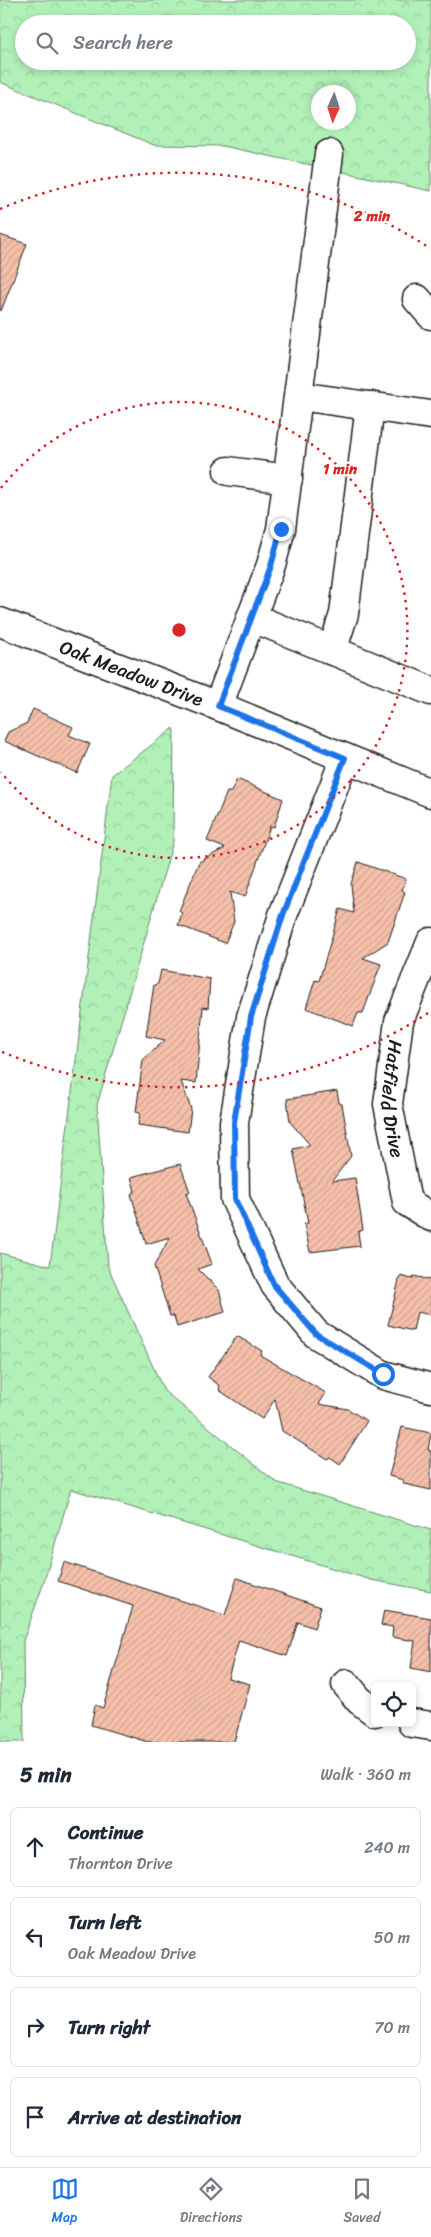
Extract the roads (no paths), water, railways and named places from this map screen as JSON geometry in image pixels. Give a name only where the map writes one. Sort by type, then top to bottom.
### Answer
[{"type":"street","points":[[218,706],[279,538],[329,154]]},
{"type":"street","points":[[299,396],[431,415]]},
{"type":"street","points":[[332,651],[344,614],[370,406]]},
{"type":"street","points":[[228,471],[288,479]]},
{"type":"street","points":[[251,617],[431,691]]},
{"type":"street","name":"Oak Meadow Drive","points":[[0,622],[218,706],[431,793]]},
{"type":"street","points":[[345,758],[283,915],[251,1017],[234,1122],[235,1199],[274,1285],[316,1334],[383,1374],[431,1388]]},
{"type":"street","name":"Hatfield Drive","points":[[431,942],[399,1021],[388,1104],[407,1202],[431,1217]]},
{"type":"street","points":[[346,1684],[359,1700],[371,1709]]},
{"type":"street","points":[[416,1724],[431,1726]]}]
